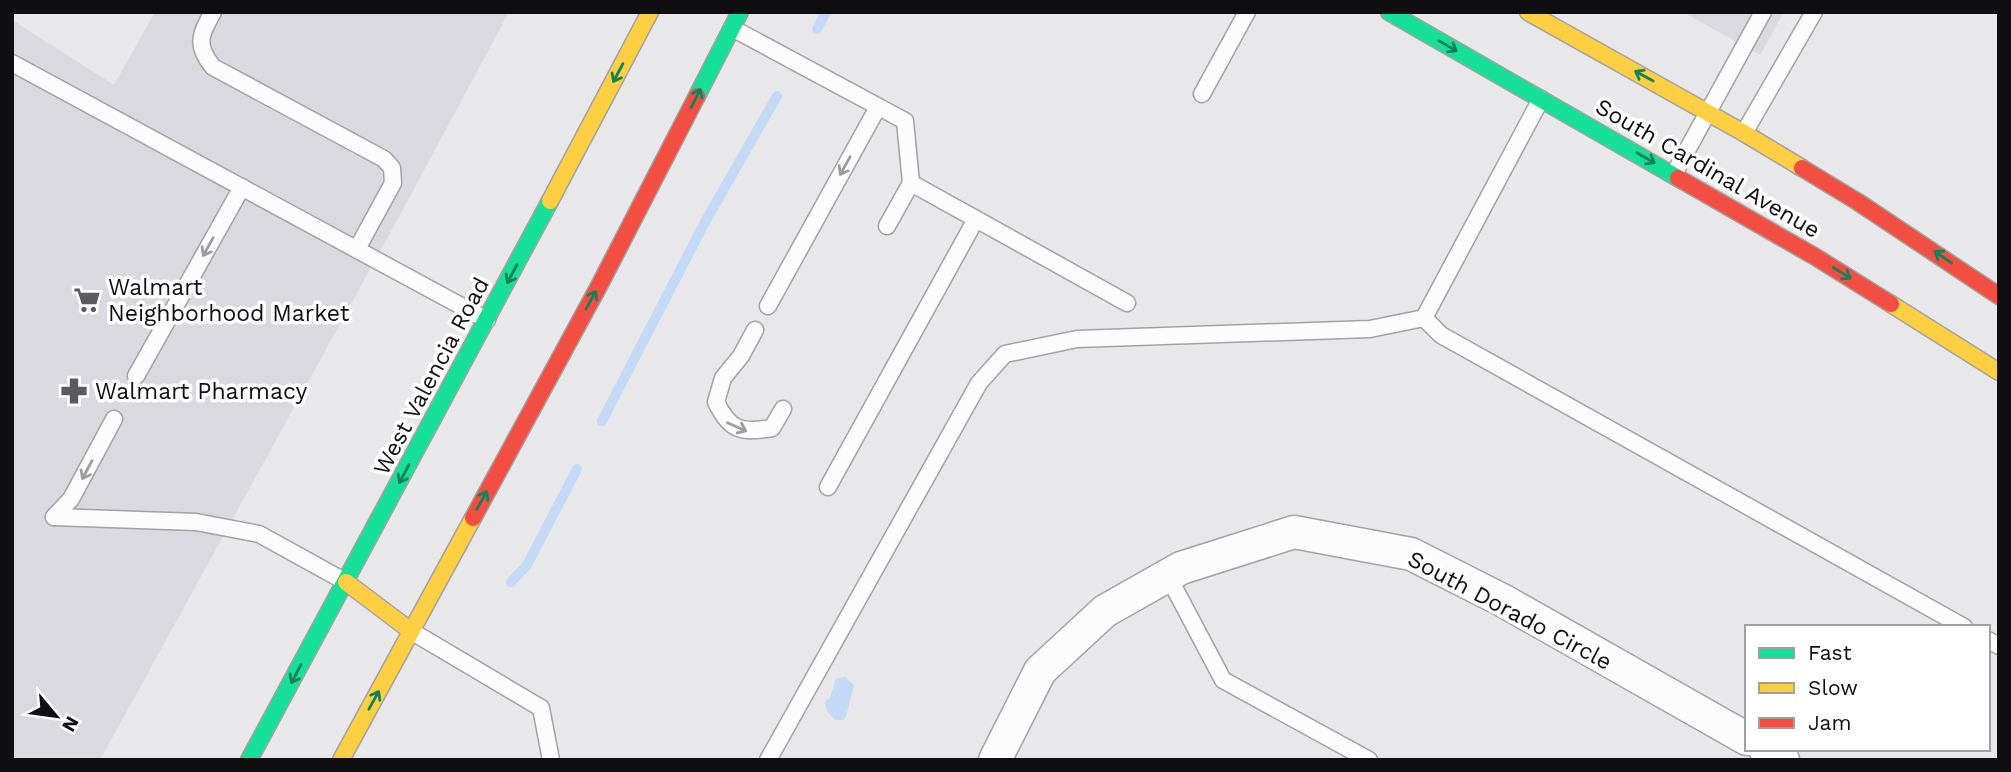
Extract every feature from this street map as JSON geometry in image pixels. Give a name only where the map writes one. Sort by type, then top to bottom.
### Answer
[{"type":"main road","name":"West Valencia Road","points":[[249,760],[488,320],[650,12]]},
{"type":"main road","points":[[341,760],[599,286],[740,12]]},
{"type":"main road","name":"South Cardinal Avenue","points":[[1389,12],[1814,256],[1999,372]]},
{"type":"main road","name":"South Cardinal Avenue","points":[[1528,12],[1710,112],[1858,202],[1999,296]]},
{"type":"main road","points":[[346,582],[411,631]]},
{"type":"street","name":"South Dorado Circle","points":[[995,760],[1040,671],[1105,611],[1181,568],[1294,532],[1411,554],[1502,600],[1745,738]]},
{"type":"lane","points":[[213,12],[202,33],[201,45],[204,56],[213,67],[384,159],[392,168],[393,183],[356,249]]},
{"type":"lane","points":[[1202,94],[1247,12]]},
{"type":"lane","points":[[1674,174],[1763,12]]},
{"type":"lane","points":[[1744,133],[1814,12]]},
{"type":"lane","points":[[732,28],[905,121],[911,183],[887,226]]},
{"type":"lane","points":[[12,63],[488,320]]},
{"type":"lane","points":[[1424,318],[1541,99]]},
{"type":"lane","points":[[768,306],[878,107]]},
{"type":"lane","points":[[911,183],[1127,303]]},
{"type":"lane","points":[[136,376],[242,187]]},
{"type":"lane","points":[[828,487],[976,219]]},
{"type":"lane","points":[[1424,318],[1441,335],[1960,625]]},
{"type":"lane","points":[[768,760],[979,383],[1005,354],[1077,339],[1370,329],[1424,318]]},
{"type":"lane","points":[[755,330],[741,356],[723,379],[716,402],[726,422],[750,432],[772,428],[783,409]]},
{"type":"lane","points":[[114,419],[71,499],[54,517],[196,522],[259,534],[346,582]]},
{"type":"lane","points":[[1168,576],[1223,680],[1369,760]]},
{"type":"lane","points":[[411,631],[541,708],[551,760]]},
{"type":"shaded area","points":[[155,12],[509,12],[100,760],[12,760],[12,20],[114,85]]},
{"type":"shaded area","points":[[1683,12],[1784,12],[1760,55]]},
{"type":"water","points":[[845,677],[854,685],[846,717],[843,720],[835,720],[827,711],[825,702],[830,698],[836,679]]},
{"type":"waterway","points":[[817,29],[826,12]]},
{"type":"waterway","points":[[602,421],[705,222],[777,96]]},
{"type":"waterway","points":[[511,582],[527,565],[577,469]]},
{"type":"traffic: fast","points":[[697,96],[740,12]]},
{"type":"traffic: fast","points":[[1389,12],[1678,178]]},
{"type":"traffic: fast","points":[[249,760],[550,201]]},
{"type":"traffic: slow","points":[[550,201],[650,12]]},
{"type":"traffic: slow","points":[[1528,12],[1802,168]]},
{"type":"traffic: slow","points":[[1891,304],[1999,372]]},
{"type":"traffic: slow","points":[[341,760],[473,518]]},
{"type":"traffic: slow","points":[[346,582],[411,631]]},
{"type":"traffic: jam","points":[[473,518],[599,286],[697,96]]},
{"type":"traffic: jam","points":[[1802,168],[1999,296]]},
{"type":"traffic: jam","points":[[1678,178],[1814,256],[1891,304]]},
{"type":"place","name":"Walmart Neighborhood Market","points":[[87,300]]},
{"type":"place","name":"Walmart Pharmacy","points":[[74,391]]}]
